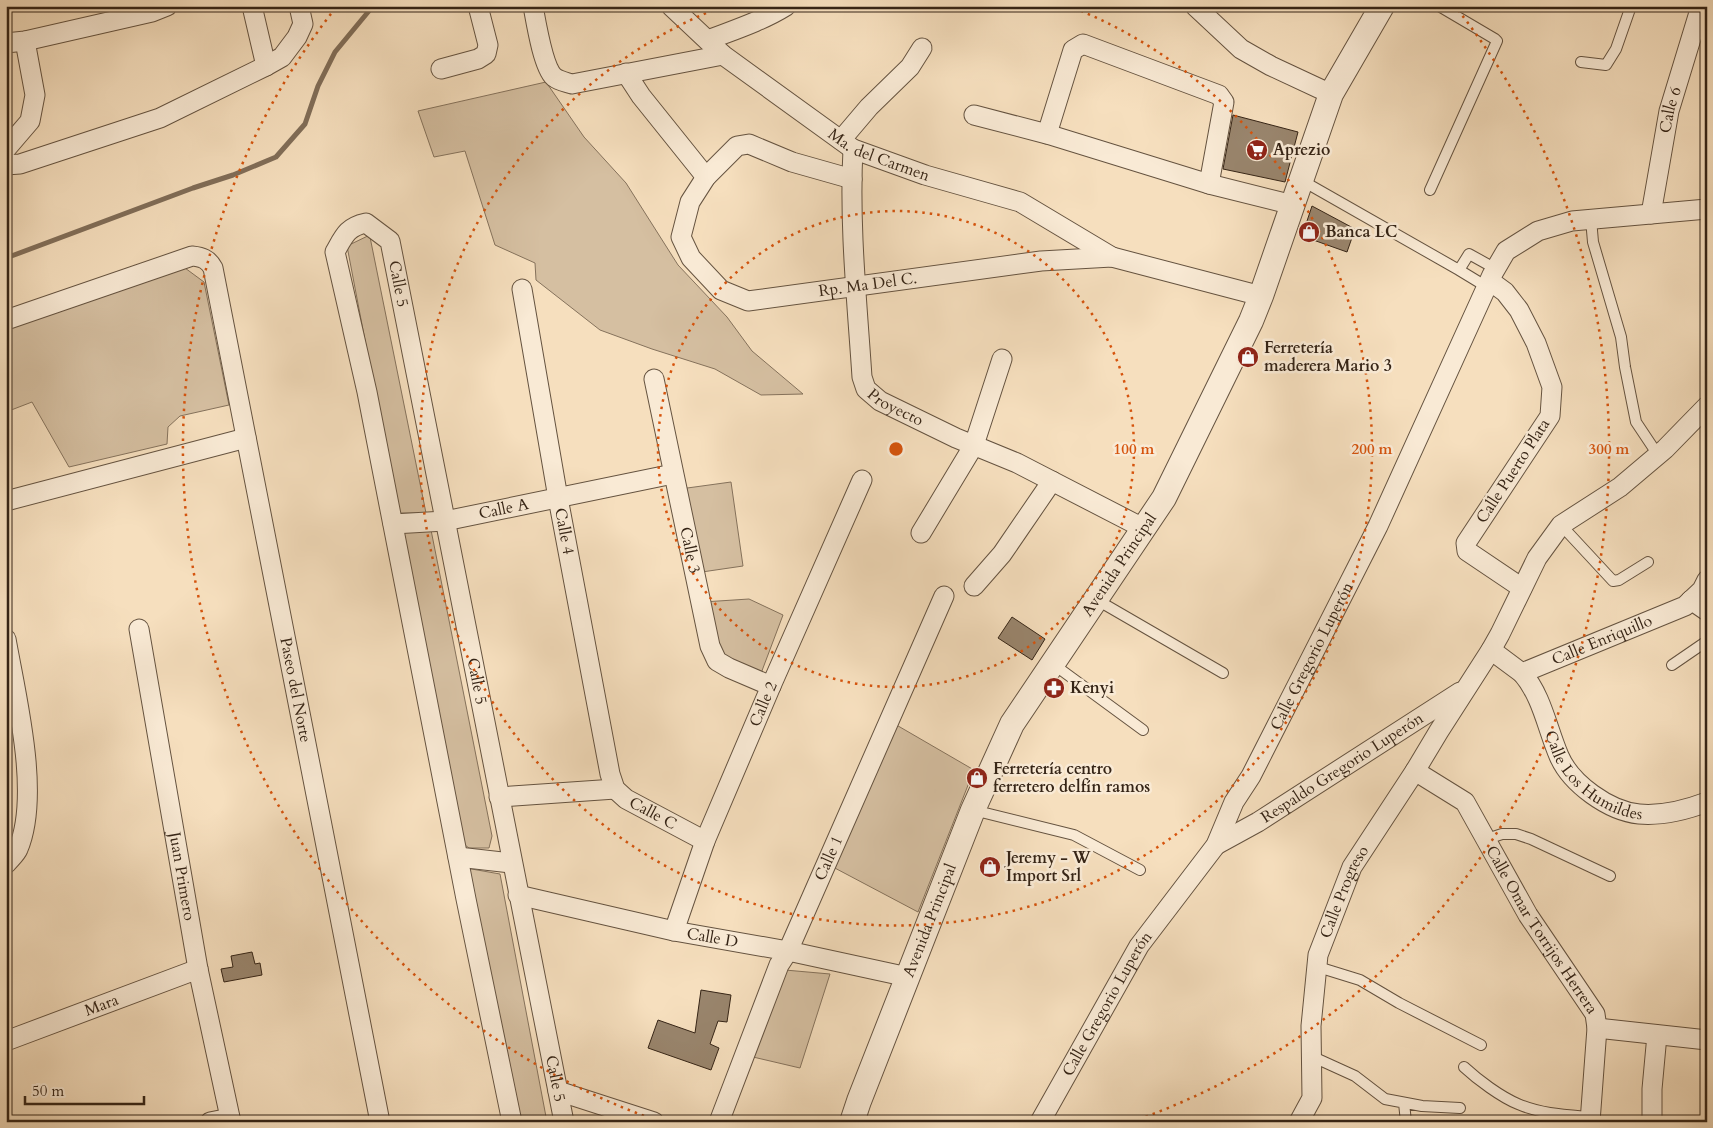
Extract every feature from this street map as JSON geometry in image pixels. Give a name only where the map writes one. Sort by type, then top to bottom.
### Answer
[{"type":"street","points":[[6,42],[25,41],[152,12],[167,6]]},
{"type":"street","points":[[252,6],[266,66]]},
{"type":"street","points":[[6,165],[20,164],[160,118],[266,66],[282,57],[298,36],[303,24],[299,6]]},
{"type":"street","points":[[441,69],[478,59],[486,54],[488,45],[478,6]]},
{"type":"street","points":[[532,6],[546,64],[553,76],[560,81],[572,84],[723,55]]},
{"type":"street","name":"Ma. del Carmen","points":[[671,6],[723,55],[847,144],[925,175],[1020,202],[1112,257]]},
{"type":"street","points":[[708,40],[776,12],[786,6]]},
{"type":"street","name":"Avenida Principal","points":[[852,1122],[973,810],[1012,724],[1164,498],[1261,296],[1331,94],[1382,6]]},
{"type":"street","name":"Calle 6","points":[[1651,214],[1669,111],[1701,6]]},
{"type":"street","points":[[1189,7],[1241,49],[1271,66],[1331,94]]},
{"type":"street","points":[[6,149],[30,121],[35,95],[25,41]]},
{"type":"street","points":[[1047,134],[1073,50],[1083,44],[1219,95],[1224,102],[1209,184]]},
{"type":"street","points":[[847,144],[869,107],[910,67],[922,48]]},
{"type":"street","points":[[626,73],[641,96],[706,177],[737,146],[749,144],[792,162],[852,179]]},
{"type":"street","points":[[974,116],[1047,134],[1209,184],[1293,204]]},
{"type":"street","name":"Proyecto","points":[[847,144],[852,179],[862,377],[866,389],[880,400],[912,417],[1017,463],[1143,528]]},
{"type":"street","name":"Rp. Ma Del C.","points":[[706,177],[690,202],[681,237],[691,258],[721,290],[748,301],[1041,261],[1112,257]]},
{"type":"street","name":"Calle Gregorio Luperón","points":[[1045,1120],[1139,946],[1216,846],[1234,802],[1251,776],[1378,526],[1491,279],[1506,251],[1538,231],[1572,221],[1707,209]]},
{"type":"street","name":"Calle 5","points":[[393,524],[367,392],[335,252],[346,233],[356,225],[366,223],[390,241],[564,1122]]},
{"type":"street","name":"Paseo del Norte","points":[[6,320],[192,256],[200,256],[208,260],[213,268],[380,1122]]},
{"type":"street","points":[[1112,257],[1261,296]]},
{"type":"street","name":"Calle Puerto Plata","points":[[1491,279],[1505,292],[1519,310],[1536,343],[1552,387],[1550,416],[1465,547],[1467,551],[1522,588]]},
{"type":"street","name":"Calle 4","points":[[522,289],[558,498],[613,782]]},
{"type":"street","points":[[922,533],[974,445],[1002,359]]},
{"type":"street","name":"Calle 3","points":[[654,378],[710,646],[717,661],[728,668],[772,686]]},
{"type":"street","name":"Calle Progreso","points":[[1298,1122],[1312,1098],[1311,1026],[1318,955],[1352,867],[1415,772],[1491,650],[1537,558],[1561,525],[1620,487],[1658,455],[1707,406]]},
{"type":"street","points":[[6,501],[246,438]]},
{"type":"street","name":"Calle A","points":[[393,524],[445,521],[673,474]]},
{"type":"street","name":"Calle 2","points":[[674,931],[706,841],[862,480]]},
{"type":"street","points":[[974,586],[1002,554],[1052,481]]},
{"type":"street","points":[[393,524],[512,1122]]},
{"type":"street","name":"Calle Enriquillo","points":[[1522,672],[1685,606],[1702,590],[1707,580]]},
{"type":"street","name":"Calle 1","points":[[718,1122],[779,965],[788,951],[944,596]]},
{"type":"street","points":[[1691,600],[1707,611]]},
{"type":"street","name":"Juan Primero","points":[[139,629],[198,969],[230,1120]]},
{"type":"street","points":[[6,639],[26,755],[27,817],[18,850],[6,864]]},
{"type":"street","points":[[1491,650],[1522,672]]},
{"type":"street","name":"Calle Los Humildes","points":[[1522,672],[1529,681],[1543,711],[1560,758],[1580,786],[1614,807],[1639,814],[1668,813],[1707,802]]},
{"type":"street","name":"Respaldo Gregorio Luperón","points":[[1216,846],[1258,822],[1465,689]]},
{"type":"street","name":"Calle Omar Torrijos Herrera","points":[[1415,772],[1465,802],[1528,915],[1595,1014],[1597,1028],[1590,1119]]},
{"type":"street","points":[[499,797],[613,782]]},
{"type":"street","name":"Calle C","points":[[613,782],[626,798],[706,841]]},
{"type":"street","points":[[458,857],[512,863]]},
{"type":"street","name":"Calle D","points":[[518,895],[674,931],[788,951],[908,977]]},
{"type":"street","name":"Mara","points":[[6,1041],[198,969]]},
{"type":"street","points":[[1597,1028],[1707,1040]]},
{"type":"street","points":[[1652,1122],[1652,1089],[1657,1035]]},
{"type":"street","points":[[558,1091],[654,1122]]},
{"type":"street","points":[[210,1122],[230,1120]]},
{"type":"lane","points":[[1430,190],[1497,41],[1438,6]]},
{"type":"lane","points":[[1581,62],[1606,65],[1616,49],[1631,6]]},
{"type":"lane","points":[[1301,180],[1459,270],[1491,279]]},
{"type":"lane","points":[[1591,219],[1593,242],[1603,280],[1622,337],[1625,367],[1636,422],[1658,455]]},
{"type":"lane","points":[[1459,270],[1469,254],[1491,279]]},
{"type":"lane","points":[[1561,525],[1613,580],[1619,580],[1648,562]]},
{"type":"lane","points":[[1096,600],[1224,673]]},
{"type":"lane","points":[[1672,665],[1707,641]]},
{"type":"lane","points":[[1053,664],[1143,730]]},
{"type":"lane","points":[[973,810],[1074,835],[1140,870]]},
{"type":"lane","points":[[1487,839],[1502,834],[1516,834],[1531,839],[1610,876]]},
{"type":"lane","points":[[1318,967],[1360,980],[1399,1003],[1481,1045]]},
{"type":"lane","points":[[1311,1056],[1355,1076],[1385,1099],[1422,1106],[1460,1108]]},
{"type":"lane","points":[[1464,1067],[1477,1078],[1518,1104],[1550,1114],[1590,1119]]},
{"type":"lane","points":[[1404,1103],[1406,1122]]},
{"type":"shaded area","points":[[546,82],[584,137],[626,183],[678,265],[727,317],[752,351],[803,394],[761,395],[715,369],[600,330],[536,280],[535,263],[495,245],[465,151],[434,157],[418,111]]},
{"type":"shaded area","points":[[378,231],[370,237],[426,513],[398,513],[347,246]]},
{"type":"shaded area","points":[[185,268],[204,282],[229,405],[180,416],[168,427],[167,444],[69,467],[32,402],[6,412],[6,323]]},
{"type":"shaded area","points":[[731,482],[743,566],[695,573],[680,489]]},
{"type":"shaded area","points":[[431,530],[492,836],[489,848],[469,848],[461,842],[395,533]]},
{"type":"shaded area","points":[[749,599],[783,615],[760,676],[717,659],[703,602]]},
{"type":"shaded area","points":[[893,723],[974,770],[918,912],[831,866]]},
{"type":"shaded area","points":[[466,868],[500,874],[547,1122],[516,1122]]},
{"type":"shaded area","points":[[785,970],[830,974],[800,1068],[753,1057]]},
{"type":"building","name":"Aprezio","points":[[1233,115],[1298,132],[1285,182],[1223,169]]},
{"type":"building","points":[[1312,206],[1355,229],[1347,252],[1302,236]]},
{"type":"building","points":[[1012,617],[1045,639],[1032,660],[998,638]]},
{"type":"building","points":[[252,952],[255,964],[260,963],[262,975],[224,982],[221,969],[233,967],[231,956]]},
{"type":"building","points":[[701,990],[731,995],[727,1022],[718,1021],[710,1044],[719,1048],[711,1070],[648,1048],[658,1020],[695,1033]]},
{"type":"waterway","points":[[6,258],[193,188],[233,175],[276,157],[305,124],[318,86],[335,52],[373,6]]},
{"type":"place","name":"Aprezio","points":[[1257,150]]},
{"type":"place","name":"Banca LC","points":[[1309,232]]},
{"type":"place","name":"Ferretería maderera Mario 3","points":[[1248,357]]},
{"type":"place","name":"Kenyi","points":[[1054,688]]},
{"type":"place","name":"Ferretería centro ferretero delfín ramos","points":[[977,778]]},
{"type":"place","name":"Jeremy - W Import Srl","points":[[990,867]]}]
